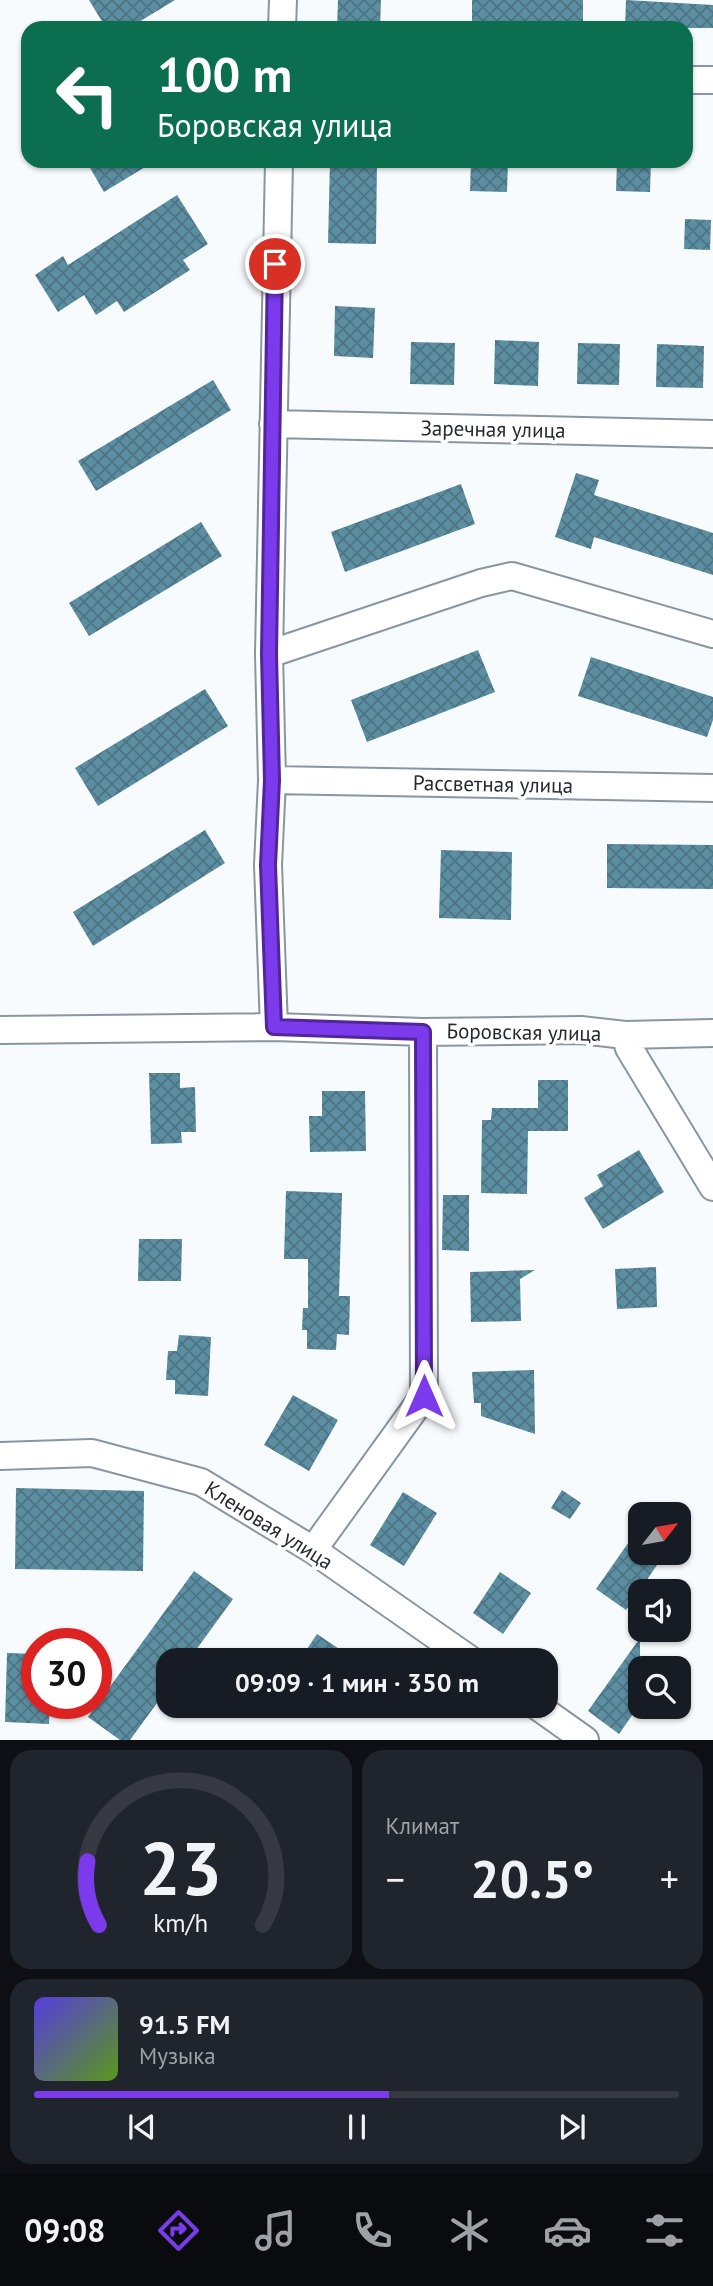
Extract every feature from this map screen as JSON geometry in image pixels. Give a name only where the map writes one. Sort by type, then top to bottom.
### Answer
[{"type":"street","points":[[282,21],[283,0]]},
{"type":"street","points":[[693,80],[713,80]]},
{"type":"street","points":[[274,1027],[268,865],[272,780],[269,654],[279,168]]},
{"type":"street","name":"Заречная улица","points":[[273,424],[713,434]]},
{"type":"street","points":[[269,654],[481,583],[512,576],[713,634]]},
{"type":"street","name":"Рассветная улица","points":[[272,780],[713,788]]},
{"type":"street","name":"Боровская улица","points":[[0,1030],[274,1027],[423,1032],[581,1030],[625,1035],[713,1033]]},
{"type":"street","points":[[313,1550],[424,1396],[423,1032]]},
{"type":"street","points":[[625,1035],[629,1048],[713,1187]]},
{"type":"street","name":"Кленовая улица","points":[[0,1455],[92,1453],[201,1482],[313,1550],[453,1648]]},
{"type":"street","points":[[554,1718],[585,1740]]},
{"type":"building","points":[[89,0],[175,0],[140,21],[102,21]]},
{"type":"building","points":[[338,0],[381,0],[380,21],[337,21]]},
{"type":"building","points":[[472,0],[583,0],[583,21],[472,21]]},
{"type":"building","points":[[626,0],[713,5],[713,28],[693,28],[693,21],[625,21]]},
{"type":"building","points":[[90,168],[143,168],[104,192]]},
{"type":"building","points":[[330,168],[377,168],[376,244],[328,243]]},
{"type":"building","points":[[471,168],[508,168],[507,192],[470,191]]},
{"type":"building","points":[[617,168],[651,168],[650,192],[616,191]]},
{"type":"building","points":[[177,195],[208,244],[183,260],[190,270],[124,312],[117,301],[96,315],[84,295],[58,312],[35,275],[63,256],[68,265]]},
{"type":"building","points":[[685,219],[711,220],[710,250],[684,249]]},
{"type":"building","points":[[335,306],[375,308],[373,358],[334,356]]},
{"type":"building","points":[[495,340],[539,342],[538,386],[494,384]]},
{"type":"building","points":[[411,342],[455,343],[454,385],[410,384]]},
{"type":"building","points":[[578,343],[620,344],[619,385],[577,384]]},
{"type":"building","points":[[657,344],[704,346],[703,388],[656,387]]},
{"type":"building","points":[[213,380],[231,410],[96,491],[78,461]]},
{"type":"building","points":[[576,473],[599,480],[594,495],[713,533],[713,575],[594,537],[591,549],[555,537]]},
{"type":"building","points":[[461,484],[475,524],[345,572],[331,532]]},
{"type":"building","points":[[201,522],[222,556],[89,636],[69,603]]},
{"type":"building","points":[[478,650],[495,692],[367,742],[351,700]]},
{"type":"building","points":[[591,657],[713,697],[713,720],[707,737],[578,696]]},
{"type":"building","points":[[205,689],[228,726],[98,806],[75,768]]},
{"type":"building","points":[[205,830],[225,863],[93,946],[73,912]]},
{"type":"building","points":[[607,844],[713,845],[713,889],[607,888]]},
{"type":"building","points":[[441,850],[512,852],[511,920],[439,918]]},
{"type":"building","points":[[149,1073],[180,1073],[180,1088],[195,1087],[196,1132],[181,1132],[182,1143],[151,1144]]},
{"type":"building","points":[[538,1080],[568,1080],[568,1131],[528,1131],[527,1194],[481,1193],[482,1120],[491,1120],[492,1108],[538,1108]]},
{"type":"building","points":[[322,1091],[365,1091],[366,1151],[310,1152],[309,1116],[322,1116]]},
{"type":"building","points":[[639,1150],[664,1192],[603,1229],[584,1198],[603,1186],[597,1175]]},
{"type":"building","points":[[286,1191],[342,1193],[339,1296],[350,1296],[349,1335],[337,1334],[336,1350],[307,1349],[307,1330],[302,1330],[303,1308],[308,1308],[308,1259],[284,1259]]},
{"type":"building","points":[[443,1195],[469,1195],[469,1251],[442,1250]]},
{"type":"building","points":[[139,1239],[182,1239],[181,1281],[138,1281]]},
{"type":"building","points":[[656,1267],[657,1307],[617,1309],[615,1269]]},
{"type":"building","points":[[535,1270],[520,1279],[521,1321],[471,1322],[470,1272]]},
{"type":"building","points":[[179,1335],[211,1337],[208,1396],[175,1394],[175,1380],[166,1380],[168,1351],[177,1351]]},
{"type":"building","points":[[534,1370],[535,1434],[481,1416],[481,1403],[474,1403],[472,1372]]},
{"type":"building","points":[[293,1395],[338,1420],[309,1471],[264,1445]]},
{"type":"building","points":[[16,1488],[144,1491],[143,1571],[15,1569]]},
{"type":"building","points":[[562,1490],[581,1503],[570,1519],[551,1508]]},
{"type":"building","points":[[403,1492],[437,1513],[404,1566],[370,1545]]},
{"type":"building","points":[[628,1543],[628,1565],[657,1565],[647,1579],[628,1579],[626,1610],[596,1589]]},
{"type":"building","points":[[194,1571],[233,1599],[197,1648],[156,1648],[156,1704],[130,1740],[120,1740],[91,1719],[112,1719],[112,1684]]},
{"type":"building","points":[[500,1572],[531,1593],[503,1634],[473,1613]]},
{"type":"building","points":[[317,1634],[338,1648],[308,1648]]},
{"type":"building","points":[[637,1642],[640,1642],[640,1656],[628,1656],[630,1719],[619,1734],[588,1711]]},
{"type":"building","points":[[7,1653],[21,1653],[21,1719],[49,1719],[49,1724],[5,1722]]},
{"type":"route","points":[[275,264],[269,654],[272,780],[268,865],[274,970],[274,1027],[423,1032],[424,1396]]}]
